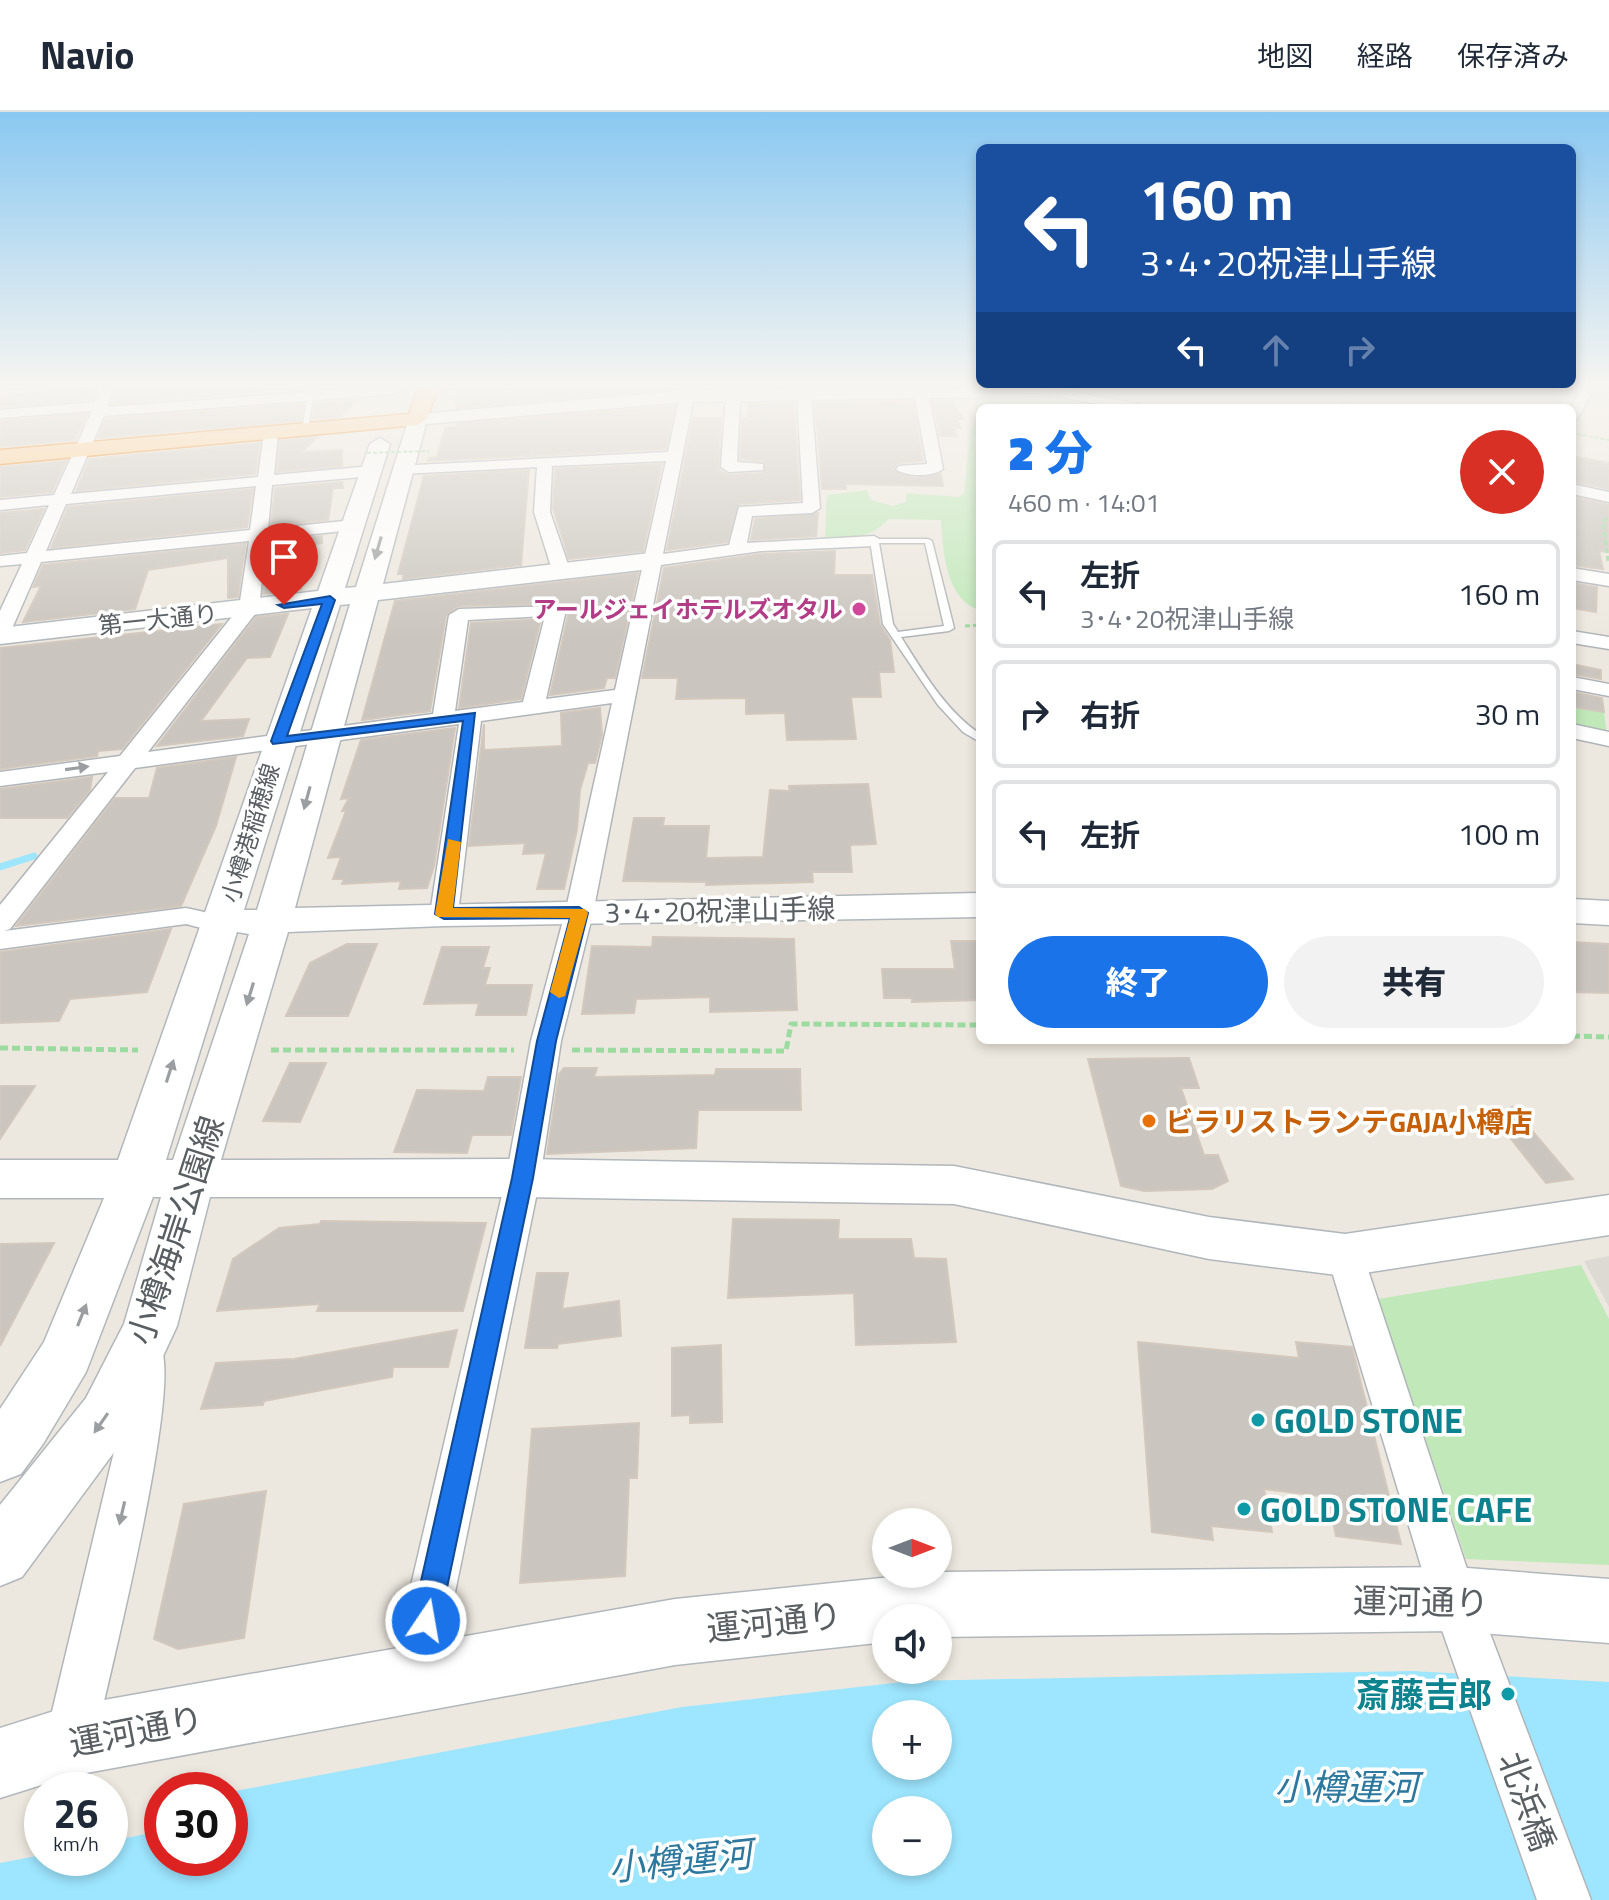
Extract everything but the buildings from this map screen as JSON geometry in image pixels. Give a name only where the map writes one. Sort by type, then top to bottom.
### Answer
[{"type":"main road","name":"小樽港稲穂線","points":[[221,924],[278,741],[330,600],[367,470]]},
{"type":"main road","name":"小樽港稲穂線","points":[[273,919],[401,470]]},
{"type":"main road","name":"第一大通り","points":[[0,634],[330,600],[650,561]]},
{"type":"main road","name":"3･4･20祝津山手線","points":[[221,924],[273,919],[444,914],[976,905]]},
{"type":"main road","points":[[1576,911],[1609,913]]},
{"type":"main road","name":"小樽海岸公園線","points":[[0,1555],[106,1417],[150,1326],[191,1179],[273,919]]},
{"type":"main road","name":"小樽海岸公園線","points":[[0,1454],[23,1425],[66,1355],[135,1181],[221,924]]},
{"type":"main road","points":[[0,1179],[523,1178],[954,1185],[1209,1238],[1345,1255],[1609,1215]]},
{"type":"main road","name":"運河通り","points":[[0,1763],[70,1741],[675,1632],[940,1604],[1454,1599],[1609,1611]]},
{"type":"street","points":[[0,634],[72,470]]},
{"type":"street","points":[[0,923],[249,609],[265,470]]},
{"type":"street","points":[[0,505],[263,481],[322,470]]},
{"type":"street","points":[[544,470],[542,512],[562,573]]},
{"type":"street","points":[[413,1680],[523,1178],[545,1050],[579,913],[670,470]]},
{"type":"street","points":[[737,549],[745,511],[812,508],[809,470]]},
{"type":"street","points":[[1576,490],[1609,497]]},
{"type":"street","points":[[0,561],[353,525]]},
{"type":"street","points":[[650,561],[737,549],[874,541]]},
{"type":"street","points":[[1576,575],[1609,580]]},
{"type":"street","points":[[443,720],[459,615],[556,610],[533,707]]},
{"type":"street","points":[[1576,638],[1609,643]]},
{"type":"street","points":[[1576,684],[1609,690]]},
{"type":"street","points":[[0,779],[625,695]]},
{"type":"street","points":[[444,914],[471,716]]},
{"type":"street","points":[[1576,732],[1609,739]]},
{"type":"street","points":[[0,940],[186,916],[221,924]]},
{"type":"street","name":"北浜橋","points":[[1345,1255],[1454,1599],[1564,1900]]},
{"type":"street","points":[[70,1741],[139,1435],[150,1326]]},
{"type":"lane","points":[[895,635],[949,628],[928,541],[874,541],[888,624],[895,635],[965,731],[976,737]]},
{"type":"path","points":[[1609,517],[1603,522],[1609,566]]},
{"type":"path","points":[[271,1050],[786,1051],[791,1024],[931,1022],[976,1025]]},
{"type":"path","points":[[1576,1036],[1609,1037]]},
{"type":"path","points":[[0,1048],[138,1050]]},
{"type":"shaded area","points":[[1609,1256],[1609,1307],[1584,1261]]},
{"type":"green space","points":[[966,470],[976,470],[976,608],[959,596],[953,585],[945,559],[941,520],[889,519],[868,534],[825,537],[827,495],[867,490],[871,500],[893,506],[906,502],[906,493],[959,497],[964,493]]},
{"type":"green space","points":[[1576,708],[1604,712],[1607,736],[1576,729]]},
{"type":"green space","points":[[1581,1265],[1609,1319],[1609,1565],[1466,1559],[1378,1299]]},
{"type":"water","name":"小樽運河","points":[[1412,1671],[1609,1682],[1609,1900],[0,1900],[0,1863],[24,1858],[24,1876],[128,1876],[128,1838],[144,1834],[144,1876],[248,1876],[248,1789],[682,1707],[885,1684],[952,1684],[952,1680]]},
{"type":"waterway","points":[[0,867],[34,856]]},
{"type":"slow traffic","points":[[454,842],[444,914],[579,913],[559,992]]},
{"type":"place","name":"アールジェイホテルズオタル","points":[[859,609]]},
{"type":"place","name":"ビラリストランテGAJA小樽店","points":[[1149,1121]]},
{"type":"place","name":"GOLD STONE","points":[[1258,1420]]},
{"type":"place","name":"GOLD STONE CAFE","points":[[1244,1509]]},
{"type":"place","name":"斎藤吉郎","points":[[1508,1694]]},
{"type":"route","points":[[284,605],[330,600],[278,741],[471,716],[444,914],[579,913],[546,1041],[523,1178],[426,1621]]}]
